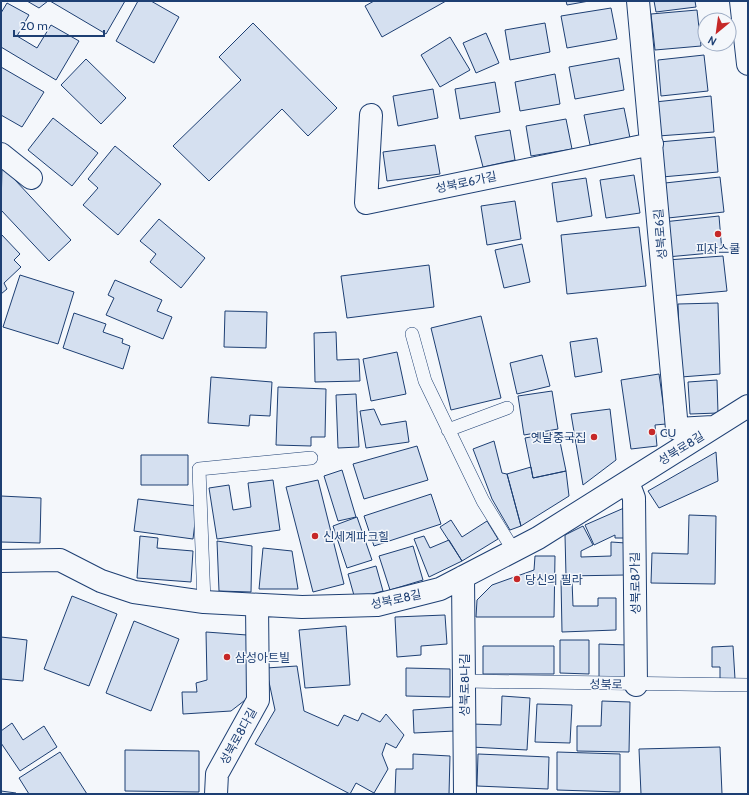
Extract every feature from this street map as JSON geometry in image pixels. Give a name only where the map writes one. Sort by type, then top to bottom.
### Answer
[{"type":"street","name":"성북로6길","points":[[638,1],[652,144],[676,429],[714,427]]},
{"type":"street","points":[[741,1],[748,64]]},
{"type":"street","name":"성북로6가길","points":[[371,115],[366,203],[652,144]]},
{"type":"street","points":[[1,154],[30,178]]},
{"type":"street","name":"성북로8길","points":[[1,561],[60,560],[101,581],[134,592],[204,602],[302,607],[377,605],[440,589],[514,551],[628,482],[748,406]]},
{"type":"street","name":"성북로8가길","points":[[628,482],[634,498],[636,685]]},
{"type":"street","name":"성북로8나길","points":[[463,577],[465,794]]},
{"type":"street","name":"성북로8다길","points":[[216,794],[217,774],[258,700],[257,605]]},
{"type":"lane","points":[[412,334],[425,381],[448,430],[483,501],[514,551]]},
{"type":"lane","points":[[448,430],[507,408]]},
{"type":"lane","points":[[204,602],[199,469],[312,458]]},
{"type":"lane","name":"성북로","points":[[464,681],[636,685],[748,685]]},
{"type":"building","points":[[27,1],[48,1],[39,8]]},
{"type":"building","points":[[50,1],[125,1],[106,34]]},
{"type":"building","points":[[138,1],[151,1],[179,17],[154,63],[116,41]]},
{"type":"building","points":[[374,1],[446,1],[382,37],[365,6]]},
{"type":"building","points":[[566,1],[589,1],[567,5]]},
{"type":"building","points":[[654,1],[695,1],[696,7],[656,12]]},
{"type":"building","points":[[7,3],[29,15],[17,36],[37,48],[51,25],[79,41],[56,80],[1,47],[1,13]]},
{"type":"building","points":[[611,8],[617,39],[567,48],[561,16]]},
{"type":"building","points":[[697,10],[697,46],[655,50],[651,14]]},
{"type":"building","points":[[253,23],[337,108],[308,136],[282,109],[209,181],[173,146],[241,80],[219,57]]},
{"type":"building","points":[[545,23],[550,52],[510,60],[505,30]]},
{"type":"building","points":[[486,33],[499,63],[476,73],[463,43]]},
{"type":"building","points":[[450,37],[470,70],[440,87],[421,55]]},
{"type":"building","points":[[704,55],[708,91],[661,96],[658,60]]},
{"type":"building","points":[[619,58],[624,90],[575,99],[569,67]]},
{"type":"building","points":[[86,59],[126,98],[101,124],[61,85]]},
{"type":"building","points":[[1,67],[44,92],[22,127],[1,115]]},
{"type":"building","points":[[555,74],[560,104],[520,111],[515,82]]},
{"type":"building","points":[[495,82],[500,112],[460,119],[455,89]]},
{"type":"building","points":[[433,89],[438,118],[398,126],[393,96]]},
{"type":"building","points":[[711,96],[714,132],[658,136],[655,102]]},
{"type":"building","points":[[624,108],[630,138],[590,145],[584,115]]},
{"type":"building","points":[[53,118],[98,153],[72,186],[28,150]]},
{"type":"building","points":[[566,119],[572,149],[531,156],[526,126]]},
{"type":"building","points":[[510,130],[515,160],[483,167],[475,136]]},
{"type":"building","points":[[715,137],[718,172],[662,177],[659,142]]},
{"type":"building","points":[[435,145],[440,174],[387,181],[383,152]]},
{"type":"building","points":[[115,146],[161,184],[118,235],[83,205],[98,188],[88,179]]},
{"type":"building","points":[[2,166],[71,240],[49,261],[1,210]]},
{"type":"building","points":[[634,175],[640,213],[606,218],[600,180]]},
{"type":"building","points":[[720,177],[724,212],[668,218],[665,183]]},
{"type":"building","points":[[586,178],[592,216],[557,222],[552,183]]},
{"type":"building","points":[[515,201],[521,239],[487,245],[481,206]]},
{"type":"building","points":[[719,216],[722,252],[667,257],[663,222]]},
{"type":"building","points":[[159,219],[205,258],[181,288],[150,262],[156,254],[140,241]]},
{"type":"building","points":[[639,227],[646,286],[567,294],[561,235]]},
{"type":"building","points":[[1,234],[20,254],[14,260],[21,267],[4,283],[7,289],[1,294]]},
{"type":"building","points":[[522,244],[530,282],[504,288],[495,250]]},
{"type":"building","points":[[723,256],[727,291],[670,296],[667,260]]},
{"type":"building","points":[[429,265],[434,307],[347,318],[341,276]]},
{"type":"building","points":[[20,275],[74,292],[58,344],[3,327]]},
{"type":"building","points":[[115,280],[162,300],[157,311],[172,317],[163,339],[106,315],[114,298],[108,295]]},
{"type":"building","points":[[718,303],[720,374],[681,377],[678,304]]},
{"type":"building","points":[[225,311],[267,312],[266,348],[224,347]]},
{"type":"building","points":[[74,313],[106,324],[103,332],[123,339],[122,343],[130,346],[123,369],[63,348]]},
{"type":"building","points":[[481,316],[501,398],[451,410],[431,328]]},
{"type":"building","points":[[336,332],[337,360],[359,359],[360,381],[315,382],[314,333]]},
{"type":"building","points":[[597,338],[602,372],[575,377],[570,342]]},
{"type":"building","points":[[397,352],[406,394],[371,401],[363,359]]},
{"type":"building","points":[[542,355],[550,386],[517,394],[510,363]]},
{"type":"building","points":[[659,374],[666,424],[655,425],[657,446],[631,449],[621,380]]},
{"type":"building","points":[[211,377],[272,382],[270,416],[250,415],[249,426],[208,423]]},
{"type":"building","points":[[717,380],[718,413],[690,414],[688,382]]},
{"type":"building","points":[[278,387],[326,389],[325,437],[311,437],[311,446],[276,445]]},
{"type":"building","points":[[552,391],[558,429],[524,435],[518,396]]},
{"type":"building","points":[[356,394],[359,447],[338,448],[336,395]]},
{"type":"building","points":[[374,409],[381,425],[406,421],[409,442],[366,448],[360,411]]},
{"type":"building","name":"옛날중국집","points":[[610,409],[616,460],[583,485],[571,414]]},
{"type":"building","points":[[558,432],[566,471],[533,478],[525,438]]},
{"type":"building","points":[[494,441],[502,473],[507,474],[521,526],[510,530],[492,499],[473,449]]},
{"type":"building","points":[[417,446],[428,480],[364,499],[353,464]]},
{"type":"building","points":[[716,452],[718,481],[659,508],[648,491]]},
{"type":"building","points":[[141,455],[188,455],[188,485],[141,485]]},
{"type":"building","points":[[531,467],[533,478],[566,471],[569,496],[521,526],[507,474]]},
{"type":"building","points":[[342,470],[356,517],[338,521],[324,476]]},
{"type":"building","points":[[273,480],[280,530],[217,539],[209,488],[229,485],[233,510],[251,507],[248,483]]},
{"type":"building","name":"신세계파크힐","points":[[318,480],[344,584],[313,592],[286,487]]},
{"type":"building","points":[[431,494],[441,524],[374,546],[364,516]]},
{"type":"building","points":[[1,496],[41,498],[40,543],[1,542]]},
{"type":"building","points":[[138,499],[197,506],[193,539],[134,531]]},
{"type":"building","points":[[624,508],[625,538],[615,538],[615,535],[594,545],[585,525]]},
{"type":"building","points":[[689,515],[716,516],[715,584],[651,583],[652,553],[688,554]]},
{"type":"building","points":[[357,517],[372,560],[347,568],[333,526]]},
{"type":"building","points":[[451,520],[462,537],[487,521],[498,539],[462,561],[440,527]]},
{"type":"building","points":[[583,526],[593,545],[581,551],[581,557],[611,556],[611,542],[626,543],[625,575],[566,576],[565,535]]},
{"type":"building","points":[[140,536],[158,538],[157,548],[193,551],[191,582],[137,578]]},
{"type":"building","points":[[424,536],[430,548],[449,540],[462,561],[429,577],[414,539]]},
{"type":"building","points":[[217,541],[252,546],[251,592],[219,591]]},
{"type":"building","points":[[413,546],[423,580],[390,590],[379,556]]},
{"type":"building","points":[[263,548],[292,551],[298,589],[259,589]]},
{"type":"building","points":[[535,556],[555,556],[554,617],[476,617],[477,600],[492,585],[534,570]]},
{"type":"building","points":[[376,566],[383,591],[355,599],[348,574]]},
{"type":"building","points":[[561,580],[572,580],[573,606],[598,606],[598,598],[616,598],[616,630],[562,632]]},
{"type":"building","points":[[72,596],[117,614],[89,686],[44,669]]},
{"type":"building","points":[[445,615],[447,644],[421,646],[421,655],[397,657],[395,617]]},
{"type":"building","points":[[134,621],[179,639],[151,711],[106,693]]},
{"type":"building","points":[[346,626],[350,685],[305,688],[299,630]]},
{"type":"building","name":"삼성아트빌","points":[[206,632],[247,635],[249,697],[231,711],[183,714],[182,692],[197,692],[196,683],[207,680]]},
{"type":"building","points":[[1,637],[27,640],[23,681],[1,679]]},
{"type":"building","points":[[560,640],[589,640],[589,674],[560,673]]},
{"type":"building","points":[[599,644],[628,645],[627,679],[599,678]]},
{"type":"building","points":[[483,646],[554,646],[554,674],[483,674]]},
{"type":"building","points":[[733,646],[735,679],[720,680],[720,667],[712,667],[712,647]]},
{"type":"building","points":[[297,666],[304,711],[338,726],[344,715],[358,721],[362,713],[380,722],[386,714],[404,735],[396,748],[386,743],[382,754],[388,769],[374,793],[356,783],[350,794],[255,744],[275,710],[266,668]]},
{"type":"building","points":[[406,668],[450,669],[450,697],[406,696]]},
{"type":"building","points":[[502,696],[530,698],[527,750],[471,747],[472,724],[501,725]]},
{"type":"building","points":[[602,701],[630,702],[629,752],[577,751],[577,726],[601,726]]},
{"type":"building","points":[[537,704],[572,705],[570,743],[535,742]]},
{"type":"building","points":[[454,707],[455,731],[414,733],[413,710]]},
{"type":"building","points":[[12,723],[23,740],[44,726],[57,747],[20,771],[1,743],[1,731]]},
{"type":"building","points":[[720,747],[722,794],[641,794],[639,749]]},
{"type":"building","points":[[125,750],[199,751],[199,792],[125,791]]},
{"type":"building","points":[[60,752],[87,794],[29,794],[19,778]]},
{"type":"building","points":[[557,752],[620,754],[620,792],[557,790]]},
{"type":"building","points":[[413,754],[450,756],[449,794],[395,794],[396,769],[413,769]]},
{"type":"building","points":[[478,754],[549,757],[548,789],[477,786]]},
{"type":"building","points":[[1,791],[16,793],[17,794],[1,794]]},
{"type":"place","name":"피자스쿨","points":[[718,234]]},
{"type":"place","name":"CU","points":[[652,432]]},
{"type":"place","name":"옛날중국집","points":[[594,437]]},
{"type":"place","name":"신세계파크힐","points":[[315,536]]},
{"type":"place","name":"당신의 필라","points":[[517,579]]},
{"type":"place","name":"삼성아트빌","points":[[227,657]]}]
